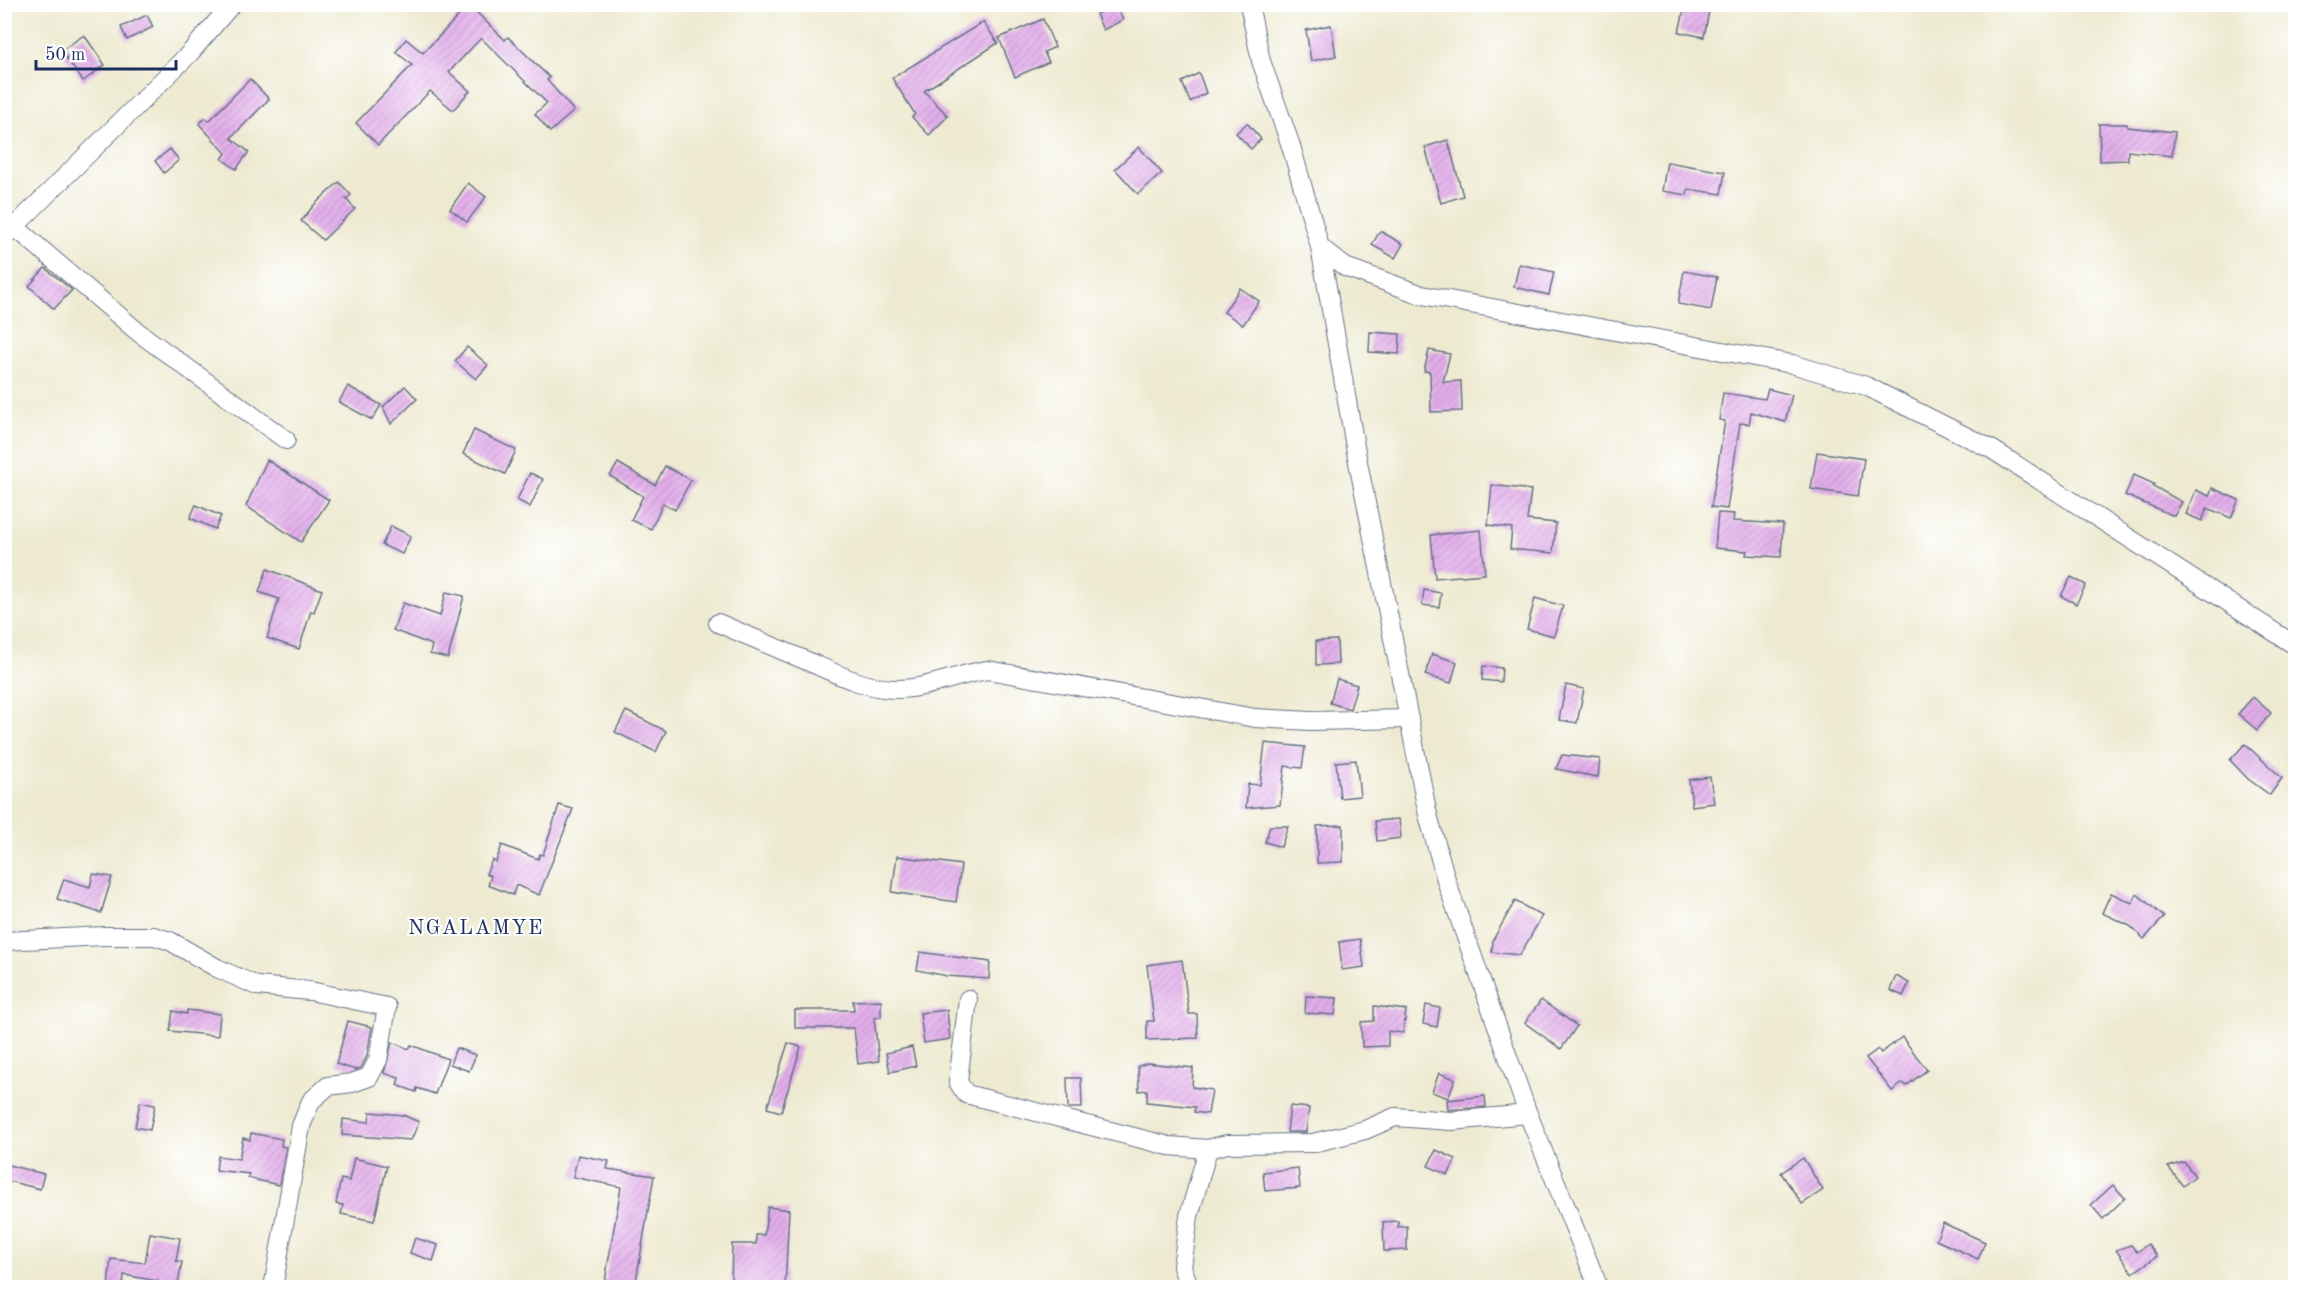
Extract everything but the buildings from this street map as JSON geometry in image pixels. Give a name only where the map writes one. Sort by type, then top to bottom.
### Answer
[{"type":"street","points":[[232,4],[189,53],[10,232],[138,332],[286,440]]},
{"type":"street","points":[[1249,4],[1270,92],[1291,146],[1320,247],[1356,452],[1428,815],[1447,883],[1494,1010],[1528,1114],[1599,1287]]},
{"type":"street","points":[[1320,247],[1345,267],[1422,295],[1792,364],[1866,386],[1993,450],[2295,646]]},
{"type":"street","points":[[718,623],[851,680],[878,687],[918,687],[943,683],[966,673],[988,670],[1256,718],[1311,721],[1409,719]]},
{"type":"street","points":[[4,941],[154,936],[170,941],[217,968],[257,986],[310,991],[387,1006],[378,1060],[369,1077],[352,1083],[328,1086],[311,1101],[301,1126],[273,1287]]},
{"type":"street","points":[[968,999],[958,1082],[966,1094],[1169,1146],[1208,1149],[1227,1144],[1313,1143],[1365,1130],[1395,1117],[1451,1121],[1528,1114]]},
{"type":"street","points":[[1190,1287],[1182,1267],[1189,1216],[1208,1149]]},
{"type":"district","name":"NGALAMYE","points":[[476,928]]}]
